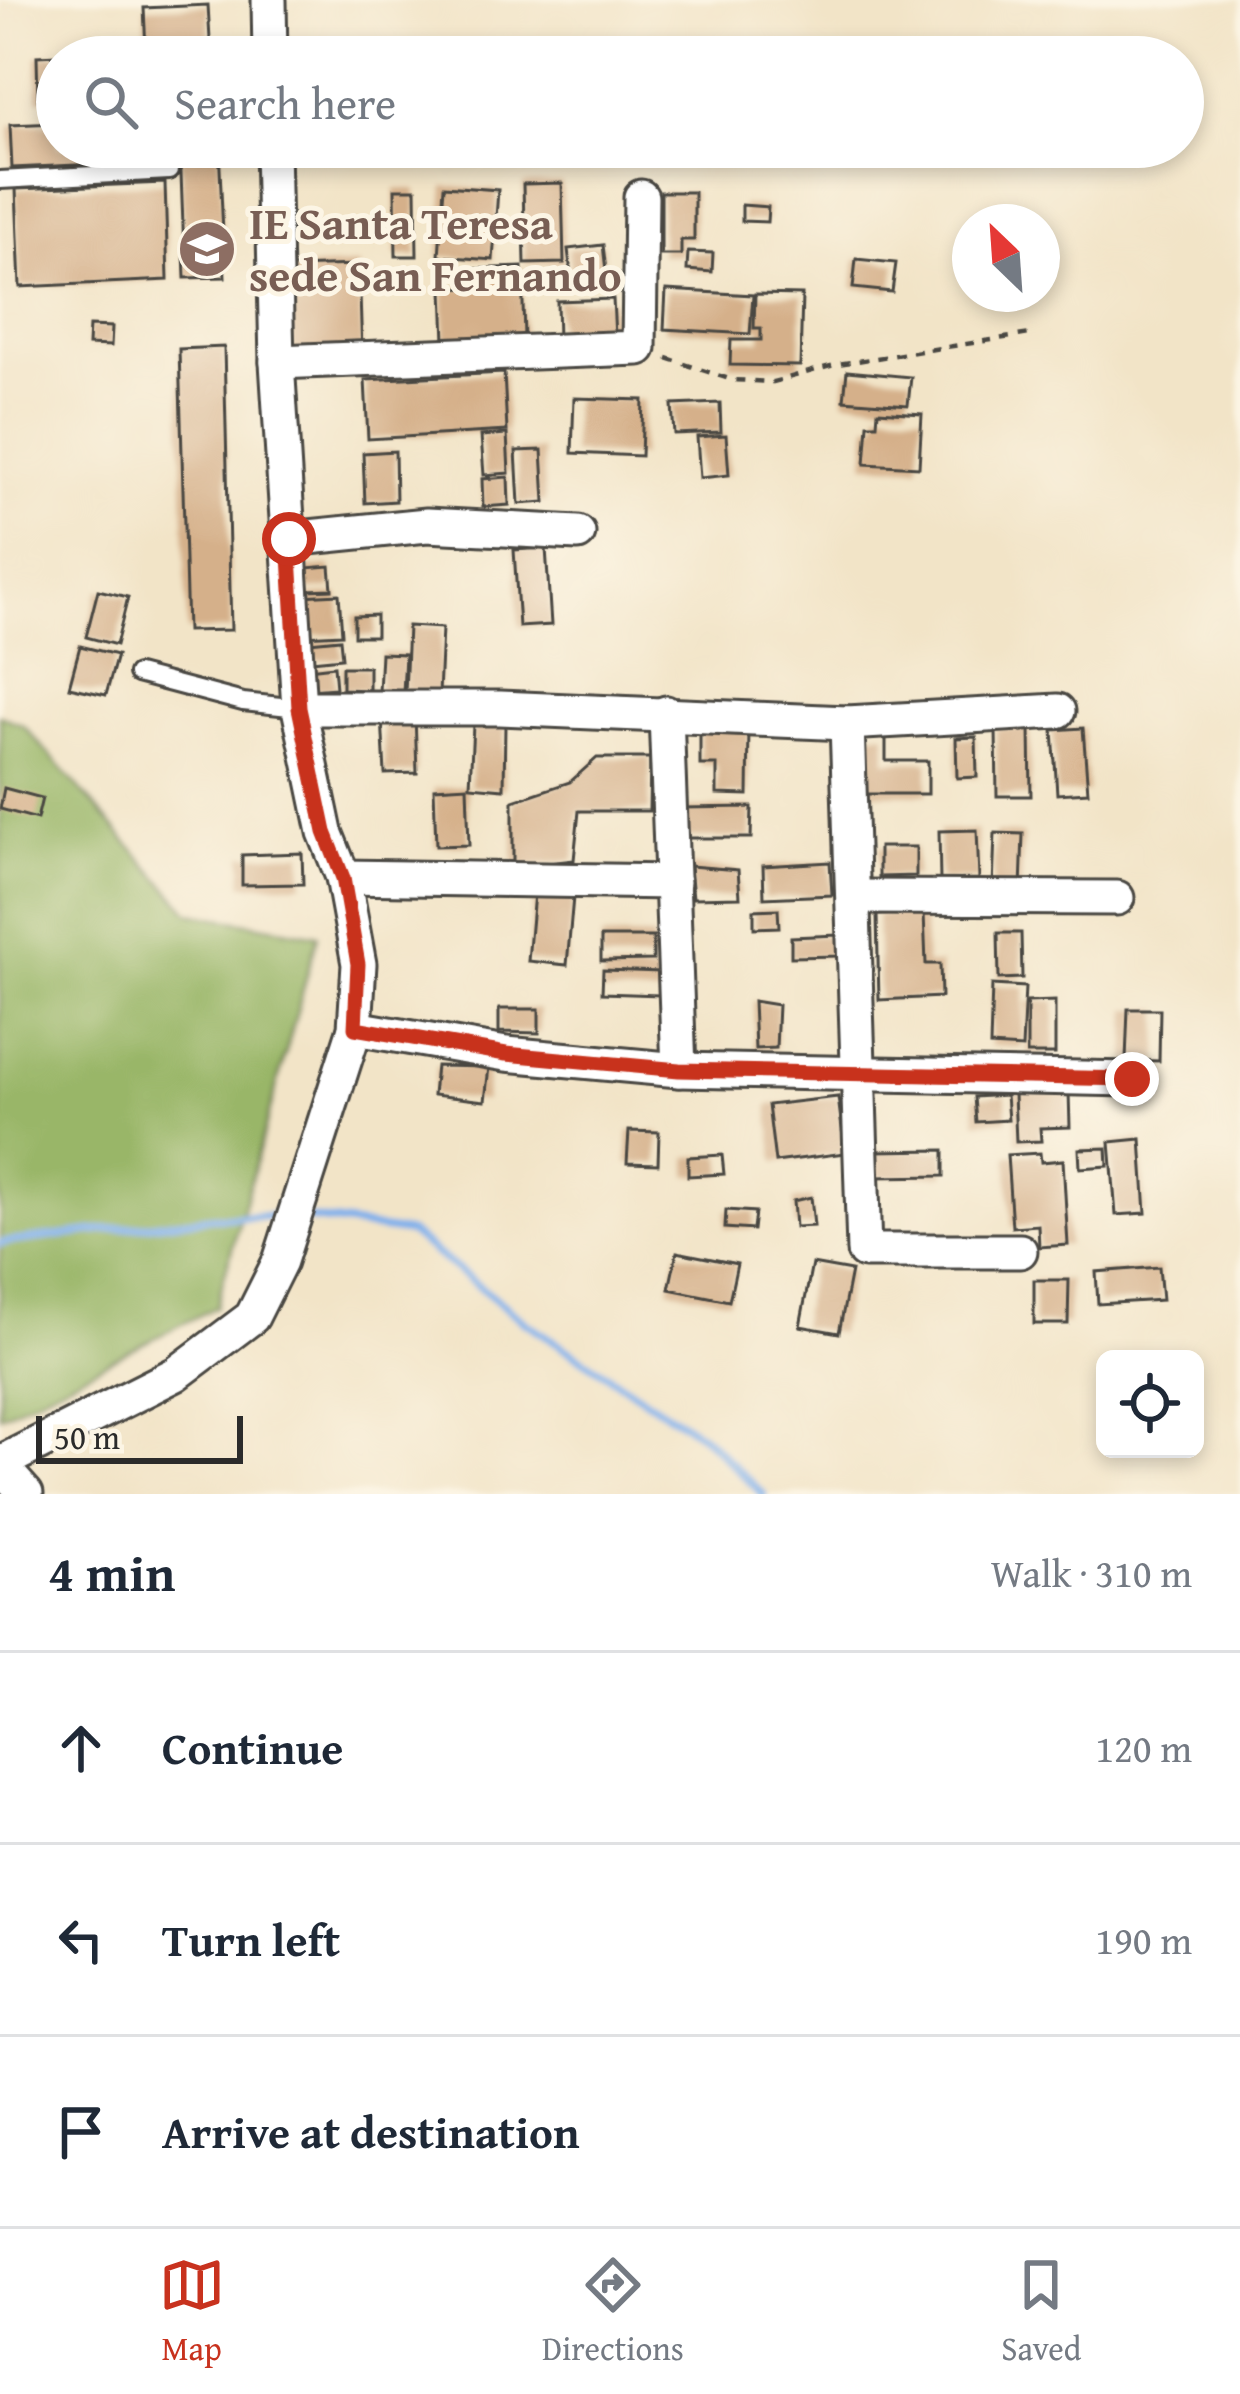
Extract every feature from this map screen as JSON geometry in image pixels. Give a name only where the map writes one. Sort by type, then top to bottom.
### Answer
[{"type":"street","points":[[269,0],[270,36]]},
{"type":"street","points":[[26,1494],[0,1464],[176,1374],[252,1318],[280,1261],[355,1028],[358,964],[343,878],[325,832],[299,708],[277,362],[272,168]]},
{"type":"street","points":[[277,362],[639,348],[641,197]]},
{"type":"street","points":[[289,539],[427,525],[578,533]]},
{"type":"street","points":[[299,708],[666,713],[847,723],[1058,710]]},
{"type":"street","points":[[666,713],[679,1070]]},
{"type":"street","points":[[847,723],[864,1251],[1020,1251]]},
{"type":"street","points":[[343,878],[674,882]]},
{"type":"street","points":[[856,897],[1117,898]]},
{"type":"street","points":[[355,1028],[506,1054],[679,1070],[1132,1079]]},
{"type":"lane","points":[[0,180],[170,170]]},
{"type":"lane","points":[[136,674],[243,702],[299,708]]},
{"type":"path","points":[[639,348],[732,380],[773,382],[838,364],[1030,334]]},
{"type":"green space","points":[[0,715],[24,726],[190,913],[318,935],[216,1307],[0,1416]]},
{"type":"building","points":[[208,5],[210,36],[145,36],[144,8]]},
{"type":"building","points":[[36,124],[36,167],[12,168],[10,125]]},
{"type":"building","points":[[181,168],[220,168],[225,277],[185,278]]},
{"type":"building","points":[[165,183],[168,280],[20,287],[16,189]]},
{"type":"building","points":[[562,183],[564,263],[525,264],[523,184]]},
{"type":"building","points":[[444,186],[498,190],[493,260],[439,256]]},
{"type":"building","points":[[395,189],[416,189],[417,256],[396,256]]},
{"type":"building","points":[[661,192],[694,192],[694,240],[681,240],[681,255],[661,255]]},
{"type":"building","points":[[742,205],[768,207],[767,222],[742,221]]},
{"type":"building","points":[[603,245],[607,279],[572,282],[568,249]]},
{"type":"building","points":[[688,252],[713,253],[712,272],[687,270]]},
{"type":"building","points":[[856,259],[896,263],[892,292],[853,288]]},
{"type":"building","points":[[359,265],[362,354],[291,356],[289,267]]},
{"type":"building","points":[[522,267],[524,339],[445,342],[443,289],[470,288],[469,269]]},
{"type":"building","points":[[666,290],[753,295],[750,334],[664,329]]},
{"type":"building","points":[[755,294],[802,295],[800,366],[730,365],[731,340],[761,340],[761,328],[754,328]]},
{"type":"building","points":[[613,299],[615,337],[558,341],[557,301]]},
{"type":"building","points":[[89,326],[112,327],[111,346],[88,345]]},
{"type":"building","points":[[224,347],[231,630],[187,631],[179,349]]},
{"type":"building","points":[[847,371],[911,377],[908,405],[844,400]]},
{"type":"building","points":[[504,373],[507,431],[368,439],[365,380]]},
{"type":"building","points":[[574,398],[643,400],[641,456],[572,453]]},
{"type":"building","points":[[720,403],[721,432],[674,434],[672,405]]},
{"type":"building","points":[[878,411],[922,414],[919,467],[865,464],[868,424],[877,424]]},
{"type":"building","points":[[507,434],[509,473],[484,475],[481,436]]},
{"type":"building","points":[[726,435],[729,475],[700,478],[697,437]]},
{"type":"building","points":[[542,450],[545,502],[519,504],[516,451]]},
{"type":"building","points":[[395,451],[396,501],[365,503],[363,453]]},
{"type":"building","points":[[508,477],[509,505],[483,507],[482,479]]},
{"type":"building","points":[[546,548],[551,625],[519,627],[514,550]]},
{"type":"building","points":[[330,566],[332,589],[307,590],[305,568]]},
{"type":"building","points":[[98,590],[128,597],[116,645],[86,637]]},
{"type":"building","points":[[339,594],[342,634],[303,636],[301,596]]},
{"type":"building","points":[[376,615],[376,636],[354,636],[354,616]]},
{"type":"building","points":[[408,626],[442,628],[439,694],[405,693]]},
{"type":"building","points":[[340,639],[342,658],[311,661],[309,642]]},
{"type":"building","points":[[80,646],[117,655],[106,695],[69,687]]},
{"type":"building","points":[[381,653],[405,654],[403,693],[379,692]]},
{"type":"building","points":[[334,666],[336,688],[310,690],[308,669]]},
{"type":"building","points":[[342,667],[369,667],[369,690],[342,689]]},
{"type":"building","points":[[415,715],[417,773],[385,774],[382,716]]},
{"type":"building","points":[[473,725],[505,725],[504,789],[470,786]]},
{"type":"building","points":[[700,725],[749,726],[748,795],[717,794],[717,765],[700,765]]},
{"type":"building","points":[[1083,728],[1088,792],[1057,794],[1053,730]]},
{"type":"building","points":[[996,729],[1030,729],[1031,796],[997,796]]},
{"type":"building","points":[[886,733],[886,761],[928,761],[928,794],[866,794],[859,734]]},
{"type":"building","points":[[976,737],[977,777],[957,778],[956,738]]},
{"type":"building","points":[[597,758],[650,758],[649,811],[579,811],[574,860],[513,867],[513,801],[570,782]]},
{"type":"building","points":[[467,786],[469,845],[436,846],[434,788]]},
{"type":"building","points":[[4,788],[42,798],[37,819],[0,809]]},
{"type":"building","points":[[752,807],[751,838],[680,838],[680,808]]},
{"type":"building","points":[[977,830],[979,879],[940,880],[939,831]]},
{"type":"building","points":[[995,833],[1023,834],[1021,888],[993,887]]},
{"type":"building","points":[[879,847],[916,847],[916,876],[879,877]]},
{"type":"building","points":[[302,853],[303,884],[242,885],[242,855]]},
{"type":"building","points":[[830,862],[832,895],[764,898],[763,866]]},
{"type":"building","points":[[690,866],[738,870],[740,897],[693,898]]},
{"type":"building","points":[[534,893],[573,897],[567,965],[528,961]]},
{"type":"building","points":[[778,909],[779,927],[754,928],[754,910]]},
{"type":"building","points":[[924,913],[926,964],[940,964],[941,997],[879,1000],[877,915]]},
{"type":"building","points":[[998,933],[1021,933],[1022,978],[999,979]]},
{"type":"building","points":[[838,935],[839,956],[791,957],[791,937]]},
{"type":"building","points":[[601,937],[653,937],[653,960],[601,961]]},
{"type":"building","points":[[603,970],[661,972],[660,995],[602,993]]},
{"type":"building","points":[[992,985],[1025,987],[1022,1048],[990,1046]]},
{"type":"building","points":[[753,1001],[778,1005],[776,1048],[755,1049]]},
{"type":"building","points":[[1055,1001],[1055,1054],[1027,1054],[1027,1002]]},
{"type":"building","points":[[499,1009],[539,1009],[539,1033],[499,1032]]},
{"type":"building","points":[[1128,1009],[1160,1009],[1159,1061],[1126,1060]]},
{"type":"building","points":[[436,1066],[489,1067],[485,1101],[433,1095]]},
{"type":"building","points":[[1069,1092],[1070,1127],[1040,1128],[1041,1141],[1016,1142],[1014,1094]]},
{"type":"building","points":[[1006,1095],[1008,1120],[976,1122],[974,1097]]},
{"type":"building","points":[[838,1097],[845,1153],[775,1162],[768,1105]]},
{"type":"building","points":[[629,1131],[659,1132],[658,1164],[627,1163]]},
{"type":"building","points":[[1141,1139],[1146,1213],[1116,1215],[1110,1142]]},
{"type":"building","points":[[1107,1148],[1108,1166],[1080,1168],[1079,1149]]},
{"type":"building","points":[[944,1150],[944,1176],[873,1177],[872,1151]]},
{"type":"building","points":[[1040,1153],[1041,1162],[1063,1160],[1068,1245],[1039,1247],[1038,1225],[1012,1227],[1007,1155]]},
{"type":"building","points":[[722,1155],[724,1174],[688,1176],[688,1157]]},
{"type":"building","points":[[811,1197],[814,1226],[795,1227],[793,1201]]},
{"type":"building","points":[[726,1210],[755,1212],[753,1230],[725,1228]]},
{"type":"building","points":[[677,1252],[737,1264],[729,1301],[669,1289]]},
{"type":"building","points":[[812,1264],[851,1271],[839,1333],[800,1326]]},
{"type":"building","points":[[1159,1267],[1162,1300],[1098,1304],[1096,1272]]},
{"type":"building","points":[[1034,1280],[1069,1280],[1068,1324],[1034,1324]]},
{"type":"waterway","points":[[0,1243],[213,1217],[285,1216]]},
{"type":"waterway","points":[[305,1218],[410,1233],[525,1322],[704,1437],[763,1494]]},
{"type":"place","name":"IE Santa Teresa sede San Fernando","points":[[207,249]]},
{"type":"route","points":[[289,539],[299,708],[325,832],[343,878],[358,964],[355,1028],[506,1054],[679,1070],[1132,1079]]}]
